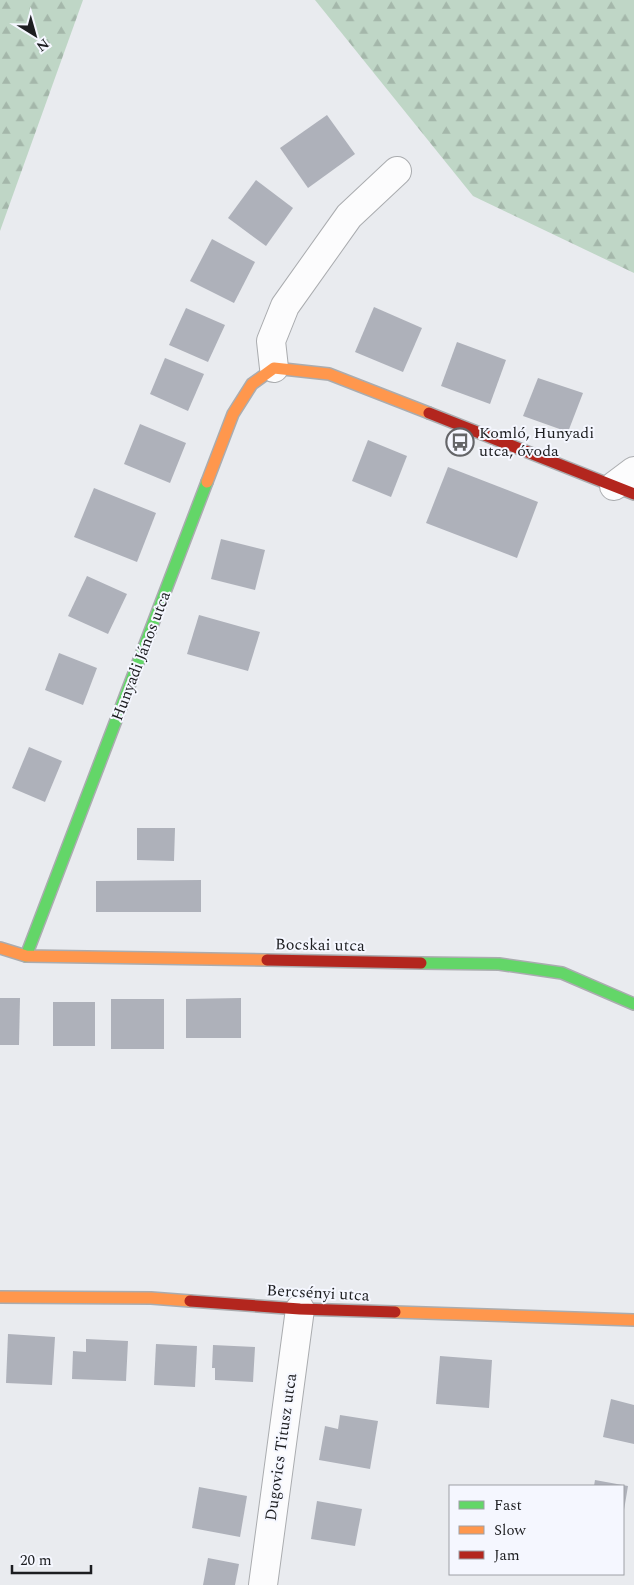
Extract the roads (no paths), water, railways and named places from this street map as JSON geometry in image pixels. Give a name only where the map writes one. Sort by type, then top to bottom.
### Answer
[{"type":"street","points":[[397,170],[349,216],[285,306],[271,341],[274,368],[329,374],[628,484]]},
{"type":"street","name":"Hunyadi János utca","points":[[26,956],[233,414],[252,384],[274,368]]},
{"type":"street","name":"Bocskai utca","points":[[0,948],[26,956],[499,964],[562,973],[629,1000],[634,1004]]},
{"type":"street","name":"Bercsényi utca","points":[[0,1297],[151,1298],[300,1309],[634,1320]]},
{"type":"street","name":"Dugovics Titusz utca","points":[[263,1585],[300,1309]]},
{"type":"place","name":"Komló, Hunyadi utca, óvoda","points":[[460,442]]}]
